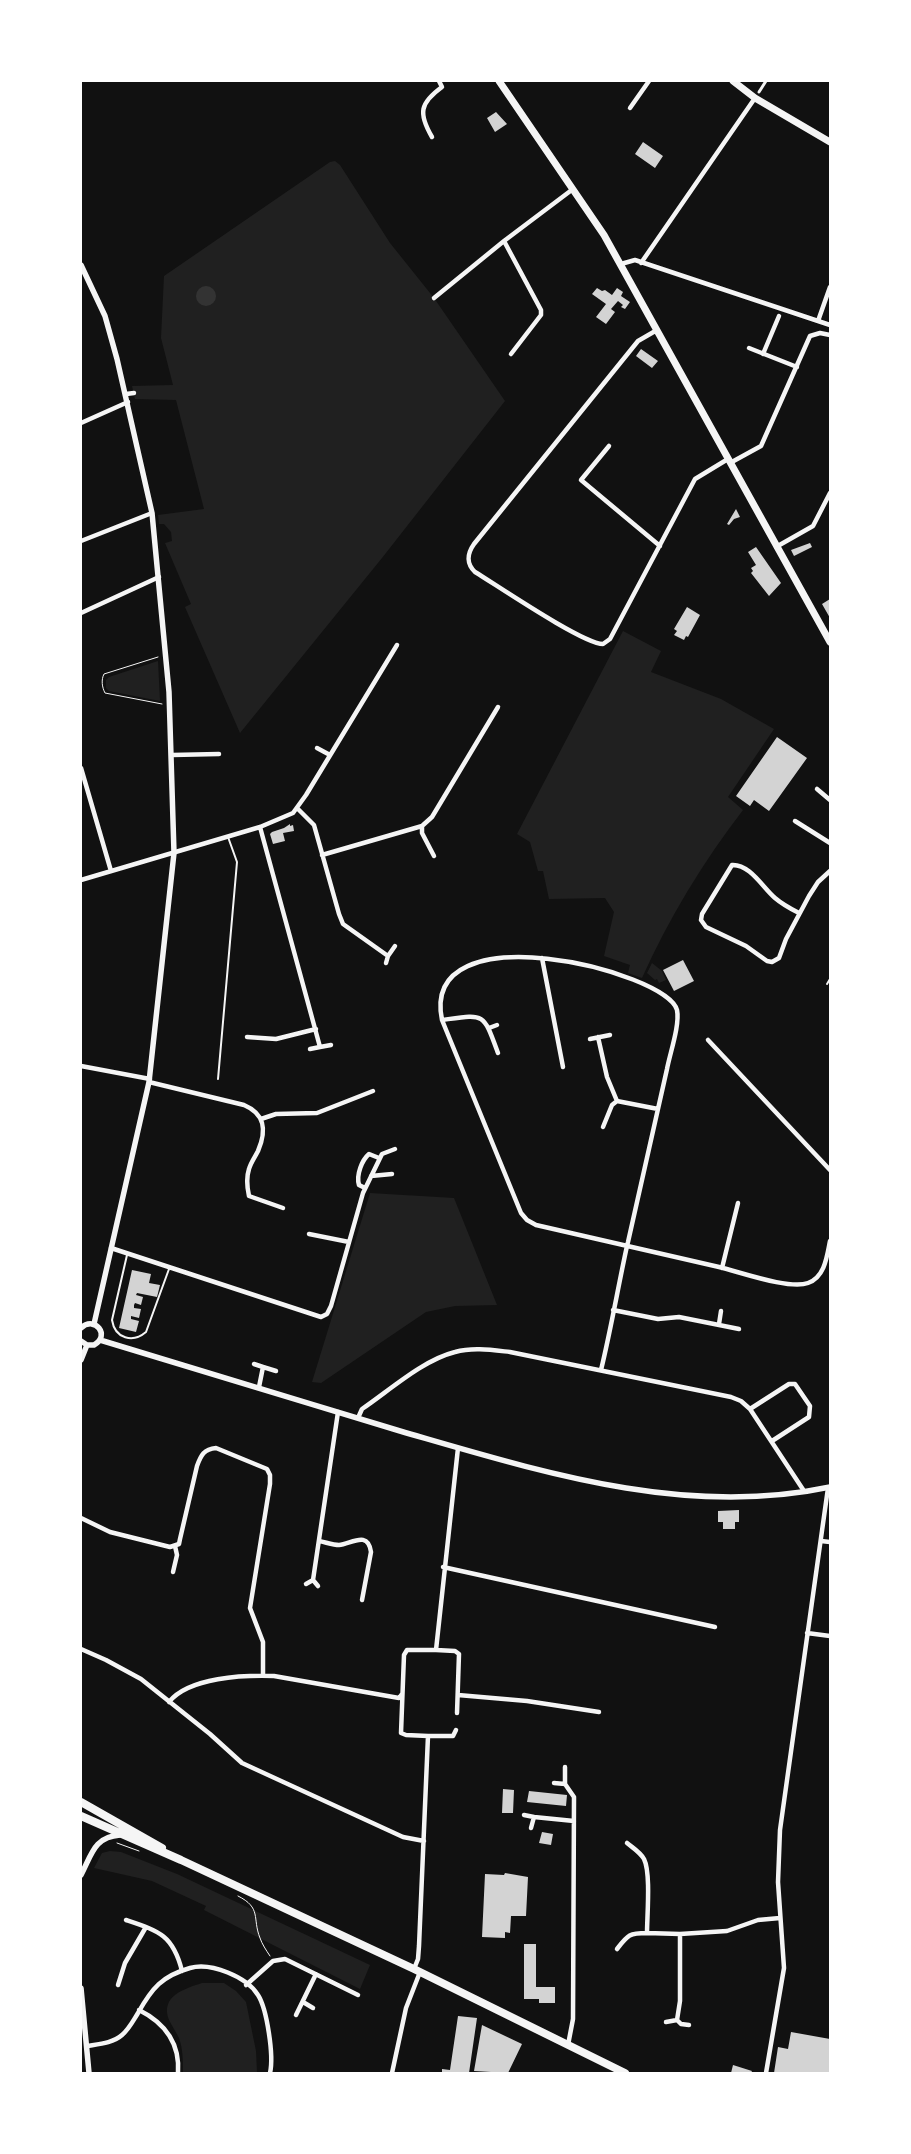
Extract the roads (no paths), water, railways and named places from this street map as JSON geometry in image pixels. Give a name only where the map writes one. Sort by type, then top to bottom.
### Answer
[{"type":"highway","points":[[81,1802],[140,1834],[181,1860]]},
{"type":"highway","points":[[81,1816],[120,1835],[181,1860],[417,1971],[625,2073]]},
{"type":"main road","points":[[499,81],[573,189],[621,264],[728,461],[830,642]]},
{"type":"main road","points":[[734,81],[830,142]]},
{"type":"street","points":[[432,137],[424,123],[424,106],[428,97],[442,87],[439,81]]},
{"type":"street","points":[[630,108],[649,81]]},
{"type":"street","points":[[641,263],[766,81]]},
{"type":"street","points":[[434,298],[504,241],[573,189]]},
{"type":"street","points":[[504,241],[541,310],[541,315],[510,354]]},
{"type":"street","points":[[621,264],[635,260],[830,325]]},
{"type":"street","points":[[81,265],[105,316],[128,402],[152,513],[170,706],[174,853],[150,1080],[94,1324]]},
{"type":"street","points":[[818,321],[830,287]]},
{"type":"street","points":[[763,354],[779,316]]},
{"type":"street","points":[[658,330],[638,341],[469,552],[470,566],[475,572],[551,619],[597,644],[603,644],[610,639],[695,479],[761,446],[810,336],[820,333],[830,335]]},
{"type":"street","points":[[749,348],[797,367]]},
{"type":"street","points":[[126,394],[134,393]]},
{"type":"street","points":[[81,423],[128,402]]},
{"type":"street","points":[[609,446],[581,480],[660,546]]},
{"type":"street","points":[[776,547],[813,526],[830,493]]},
{"type":"street","points":[[825,503],[830,506]]},
{"type":"street","points":[[81,541],[152,513]]},
{"type":"street","points":[[81,613],[158,578]]},
{"type":"street","points":[[81,880],[260,827],[283,818],[297,808],[397,646]]},
{"type":"street","points":[[322,855],[422,826],[432,817],[498,707]]},
{"type":"street","points":[[317,748],[330,755]]},
{"type":"street","points":[[172,754],[219,754]]},
{"type":"street","points":[[81,768],[111,871]]},
{"type":"street","points":[[817,789],[830,800]]},
{"type":"street","points":[[297,808],[314,825],[338,914],[343,924],[388,956]]},
{"type":"street","points":[[795,821],[830,843]]},
{"type":"street","points":[[422,826],[422,833],[434,856]]},
{"type":"street","points":[[260,827],[320,1047]]},
{"type":"street","points":[[799,913],[776,898],[750,873],[737,865],[732,865],[702,914],[701,920],[706,927],[746,946],[767,961],[772,962],[779,958],[799,913],[818,882],[830,871]]},
{"type":"street","points":[[386,963],[388,956],[395,946]]},
{"type":"street","points":[[542,958],[563,1067]]},
{"type":"street","points":[[601,1370],[613,1310],[627,1246],[658,1108],[677,1021],[675,1006],[670,999],[655,989],[632,979],[594,967],[542,958],[494,959],[472,963],[460,969],[451,975],[442,989],[440,1008],[442,1020],[521,1213],[527,1220],[536,1224],[627,1246],[786,1284],[798,1285],[809,1283],[818,1276],[822,1270],[830,1241]]},
{"type":"street","points":[[442,1020],[477,1016],[483,1019],[489,1028],[498,1052]]},
{"type":"street","points":[[489,1028],[497,1025]]},
{"type":"street","points":[[247,1037],[276,1039],[316,1029]]},
{"type":"street","points":[[590,1039],[610,1035]]},
{"type":"street","points":[[598,1037],[606,1077],[617,1100]]},
{"type":"street","points":[[708,1040],[830,1170]]},
{"type":"street","points":[[310,1049],[330,1045]]},
{"type":"street","points":[[81,1066],[150,1080],[244,1105],[255,1110],[261,1119],[262,1132],[259,1149],[250,1167],[247,1188],[249,1196],[283,1208]]},
{"type":"street","points":[[261,1119],[276,1114],[317,1113],[373,1091]]},
{"type":"street","points":[[617,1100],[658,1108]]},
{"type":"street","points":[[603,1127],[614,1102],[617,1100]]},
{"type":"street","points":[[111,1248],[321,1317],[327,1314],[331,1306],[365,1188],[382,1154],[395,1149]]},
{"type":"street","points":[[365,1188],[360,1184],[358,1178],[363,1163],[369,1154],[379,1158]]},
{"type":"street","points":[[371,1176],[392,1174]]},
{"type":"street","points":[[722,1268],[738,1203]]},
{"type":"street","points":[[309,1234],[349,1242]]},
{"type":"street","points":[[613,1310],[658,1319],[680,1317],[739,1329]]},
{"type":"street","points":[[719,1324],[721,1311]]},
{"type":"street","points":[[81,1360],[84,1343],[94,1345],[100,1340],[101,1330],[90,1323],[82,1327]]},
{"type":"street","points":[[100,1340],[554,1475],[635,1490],[714,1496],[776,1495],[829,1488],[780,1830],[778,1870],[784,1968],[766,2073]]},
{"type":"street","points":[[358,1418],[362,1409],[437,1357],[457,1351],[510,1352],[731,1397],[741,1401],[750,1409],[804,1491]]},
{"type":"street","points":[[254,1364],[276,1370]]},
{"type":"street","points":[[259,1387],[263,1367]]},
{"type":"street","points":[[750,1409],[789,1384],[795,1384],[799,1388],[810,1406],[808,1417],[772,1441]]},
{"type":"street","points":[[318,1586],[313,1580],[338,1412]]},
{"type":"street","points":[[81,1518],[124,1536],[165,1548],[175,1546],[180,1540],[197,1466],[201,1455],[208,1448],[216,1448],[267,1469],[270,1475],[270,1484],[250,1608],[263,1642],[263,1675]]},
{"type":"street","points":[[436,1650],[443,1567],[458,1448]]},
{"type":"street","points":[[319,1541],[339,1545],[359,1540],[365,1541],[369,1545],[371,1552],[362,1600]]},
{"type":"street","points":[[821,1541],[830,1542]]},
{"type":"street","points":[[173,1572],[177,1556],[175,1546]]},
{"type":"street","points":[[443,1567],[714,1627]]},
{"type":"street","points":[[306,1584],[313,1580]]},
{"type":"street","points":[[807,1633],[830,1636]]},
{"type":"street","points":[[81,1649],[141,1679],[210,1734],[242,1763],[403,1837],[424,1841]]},
{"type":"street","points":[[456,1730],[453,1736],[406,1735],[401,1733],[404,1655],[407,1650],[455,1651],[459,1654],[457,1713]]},
{"type":"street","points":[[169,1702],[180,1692],[221,1678],[263,1675],[399,1698],[402,1694]]},
{"type":"street","points":[[458,1695],[528,1701],[600,1712]]},
{"type":"street","points":[[392,2073],[406,2008],[417,1971],[428,1736]]},
{"type":"street","points":[[565,1767],[565,1784],[573,1793],[574,1822],[572,2020],[568,2044]]},
{"type":"street","points":[[554,1783],[565,1784]]},
{"type":"street","points":[[524,1815],[574,1822]]},
{"type":"street","points":[[531,1828],[534,1817]]},
{"type":"street","points":[[81,1875],[92,1852],[101,1839],[120,1835]]},
{"type":"street","points":[[627,1843],[638,1851],[645,1860],[647,1872],[647,1933]]},
{"type":"street","points":[[617,1949],[626,1936],[633,1933],[680,1934],[727,1931],[758,1920],[780,1918]]},
{"type":"street","points":[[126,1920],[146,1927],[167,1938],[178,1956],[182,1971]]},
{"type":"street","points":[[118,1985],[126,1963],[146,1927]]},
{"type":"street","points":[[677,2020],[680,2001],[680,1934]]},
{"type":"street","points":[[246,1985],[273,1961],[285,1959],[358,1995]]},
{"type":"street","points":[[87,2046],[103,2044],[122,2036],[155,1986],[163,1979],[196,1966],[225,1971],[236,1976],[257,1993],[267,2020],[270,2073]]},
{"type":"street","points":[[296,2015],[316,1974]]},
{"type":"street","points":[[81,1988],[89,2073]]},
{"type":"street","points":[[302,2002],[314,2008]]},
{"type":"street","points":[[139,2010],[158,2021],[172,2038],[179,2061],[178,2073]]},
{"type":"street","points":[[666,2022],[677,2020]]},
{"type":"street","points":[[677,2020],[681,2024],[689,2024]]},
{"type":"lane","points":[[218,1079],[237,862],[228,837]]},
{"type":"lane","points":[[827,984],[830,979]]},
{"type":"lane","points":[[128,1253],[112,1320],[114,1328],[119,1334],[130,1338],[140,1338],[146,1332],[170,1267]]}]
